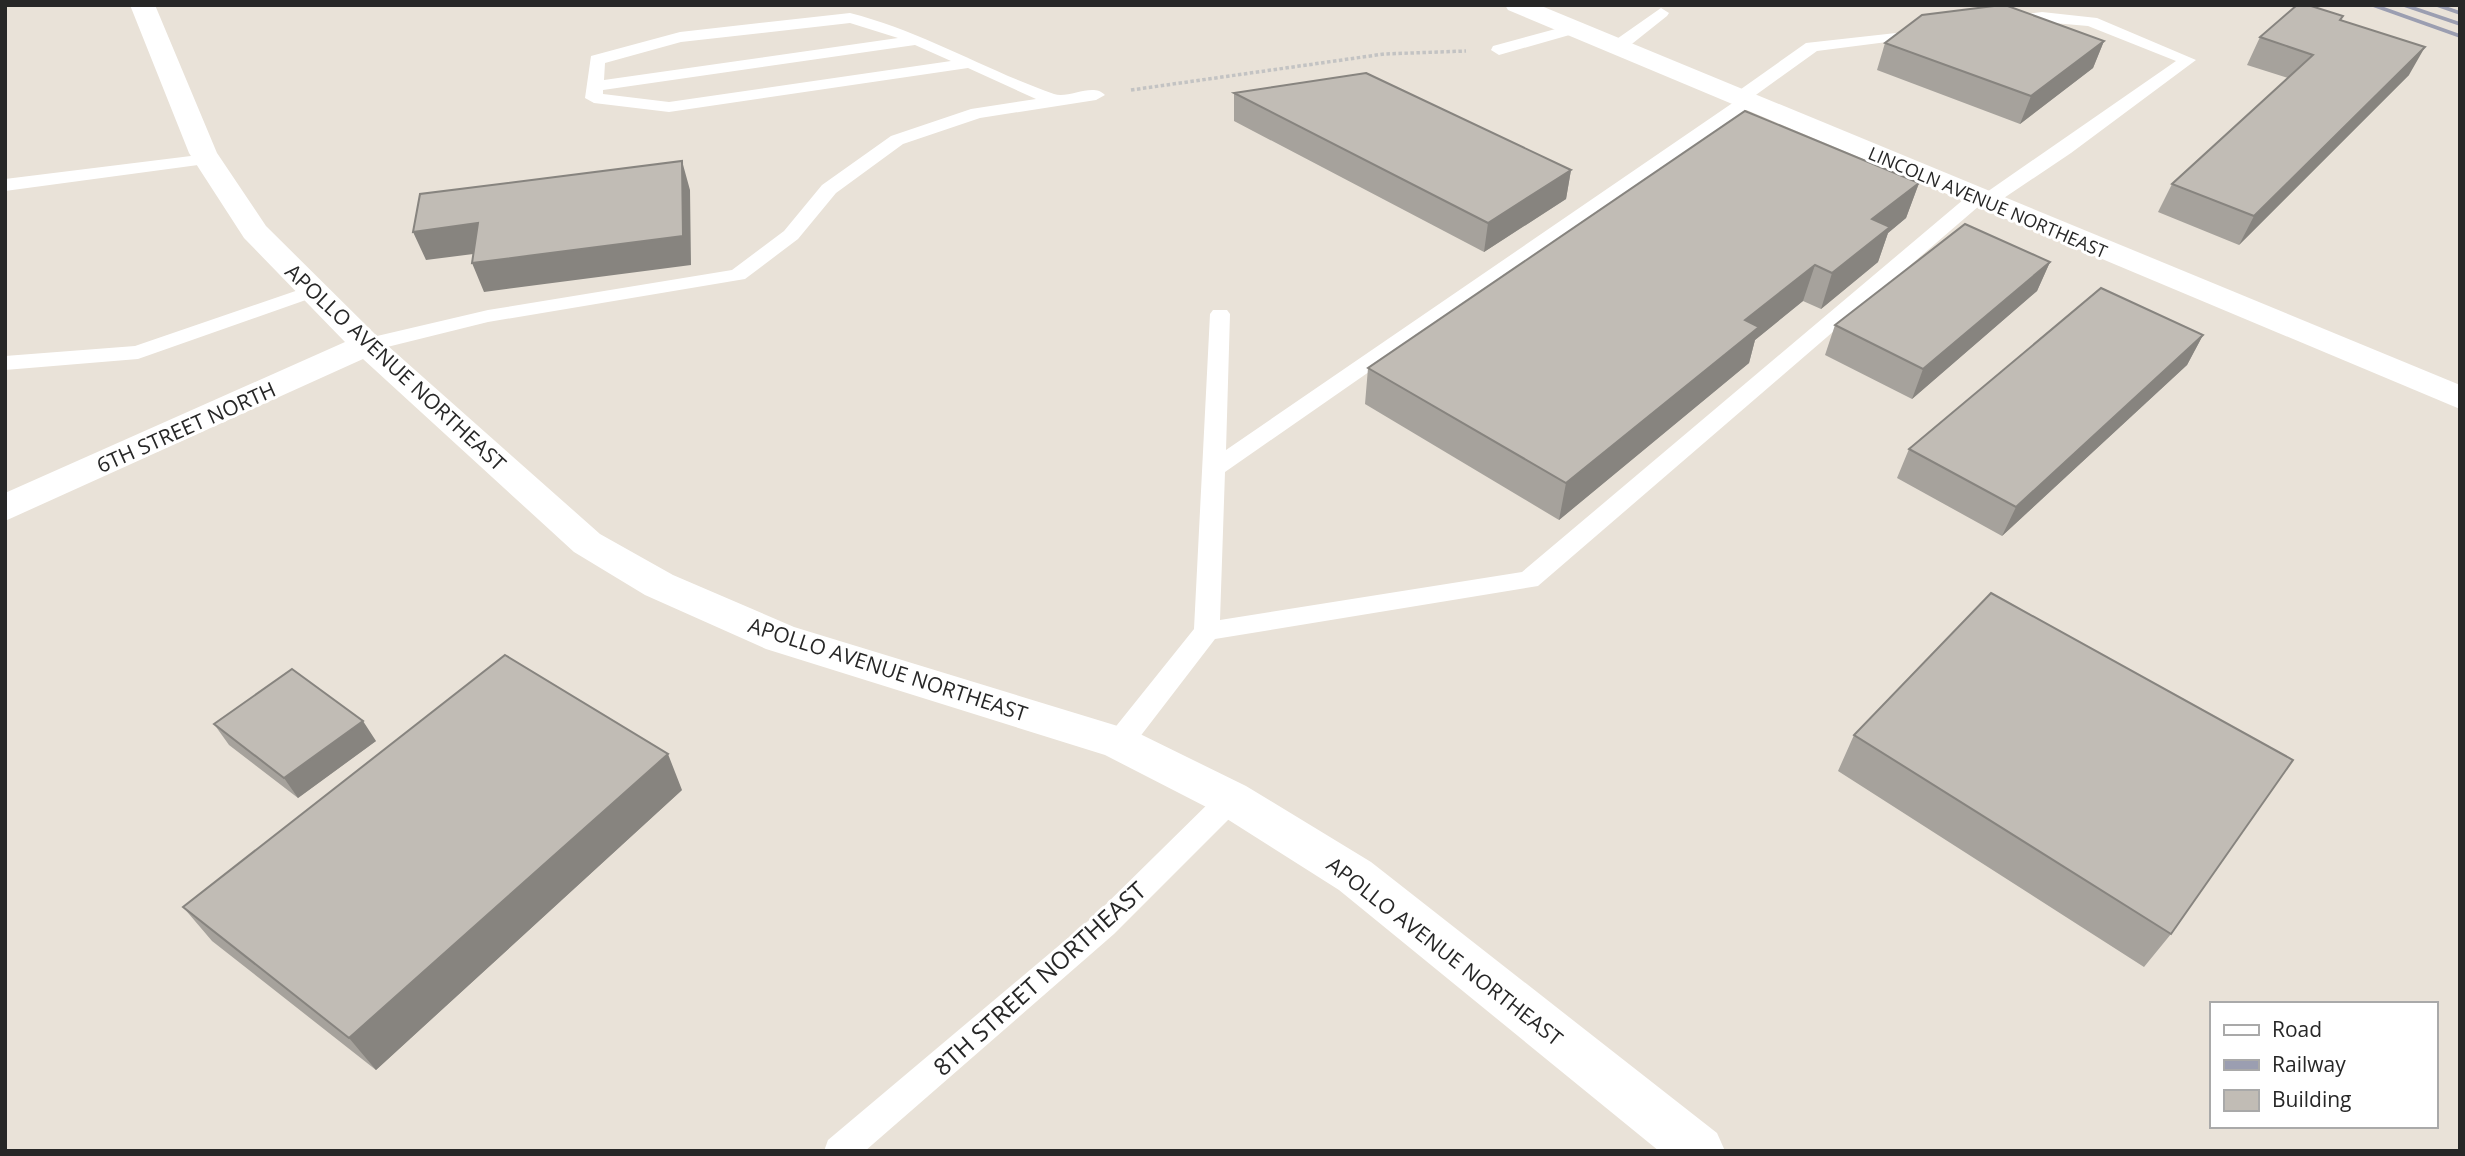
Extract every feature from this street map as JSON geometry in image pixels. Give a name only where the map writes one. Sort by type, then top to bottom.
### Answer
[{"type":"street","name":"APOLLO AVENUE NORTHEAST","points":[[142,5],[207,159],[255,232],[367,345],[586,543],[659,586],[780,638],[1119,743],[1231,799],[1355,876],[1699,1151]]},
{"type":"street","name":"LINCOLN AVENUE NORTHEAST","points":[[1517,5],[2460,398]]},
{"type":"street","name":"6TH STREET NORTH","points":[[5,508],[367,345]]},
{"type":"lane","points":[[1617,47],[1661,13]]},
{"type":"lane","points":[[1207,631],[1529,580],[1981,200],[2066,149],[2188,60],[2091,21],[2042,17],[1988,24]]},
{"type":"lane","points":[[970,63],[669,107],[594,98],[597,60],[680,37],[850,18],[916,40],[970,63],[1055,101]]},
{"type":"lane","points":[[1499,50],[1574,29]]},
{"type":"lane","points":[[1214,469],[1744,100],[1812,47],[1947,29]]},
{"type":"lane","points":[[595,86],[916,40]]},
{"type":"lane","points":[[367,345],[488,316],[738,275],[791,235],[829,189],[897,139],[977,113],[1096,95]]},
{"type":"lane","points":[[5,185],[207,159]]},
{"type":"lane","points":[[5,363],[32,363],[138,352],[313,291]]},
{"type":"lane","points":[[1119,743],[1207,631],[1220,314]]},
{"type":"lane","name":"8TH STREET NORTHEAST","points":[[841,1151],[1104,925],[1231,799]]},
{"type":"path","points":[[1096,95],[1384,54],[1499,50]]},
{"type":"building","points":[[2005,5],[2104,41],[2031,96],[1885,43],[1922,15]]},
{"type":"building","points":[[2297,5],[2308,5],[2343,16],[2340,20],[2425,47],[2254,216],[2172,184],[2313,55],[2260,37]]},
{"type":"building","points":[[1366,73],[1571,170],[1488,223],[1234,93]]},
{"type":"building","points":[[1745,111],[1919,183],[1872,219],[1890,227],[1832,273],[1815,265],[1745,320],[1759,327],[1566,483],[1368,368]]},
{"type":"building","points":[[682,161],[683,236],[472,263],[478,223],[413,232],[420,194]]},
{"type":"building","points":[[1965,224],[2050,262],[1923,369],[1835,325]]},
{"type":"building","points":[[2101,288],[2203,335],[2016,507],[1909,449]]},
{"type":"building","points":[[1991,593],[2293,760],[2171,934],[1854,735]]},
{"type":"building","points":[[505,655],[668,754],[349,1038],[183,907]]},
{"type":"building","points":[[292,669],[363,721],[284,778],[214,724]]},
{"type":"railway","points":[[2373,5],[2460,36]]},
{"type":"railway","points":[[2404,5],[2460,24]]},
{"type":"railway","points":[[2437,5],[2460,13]]}]
